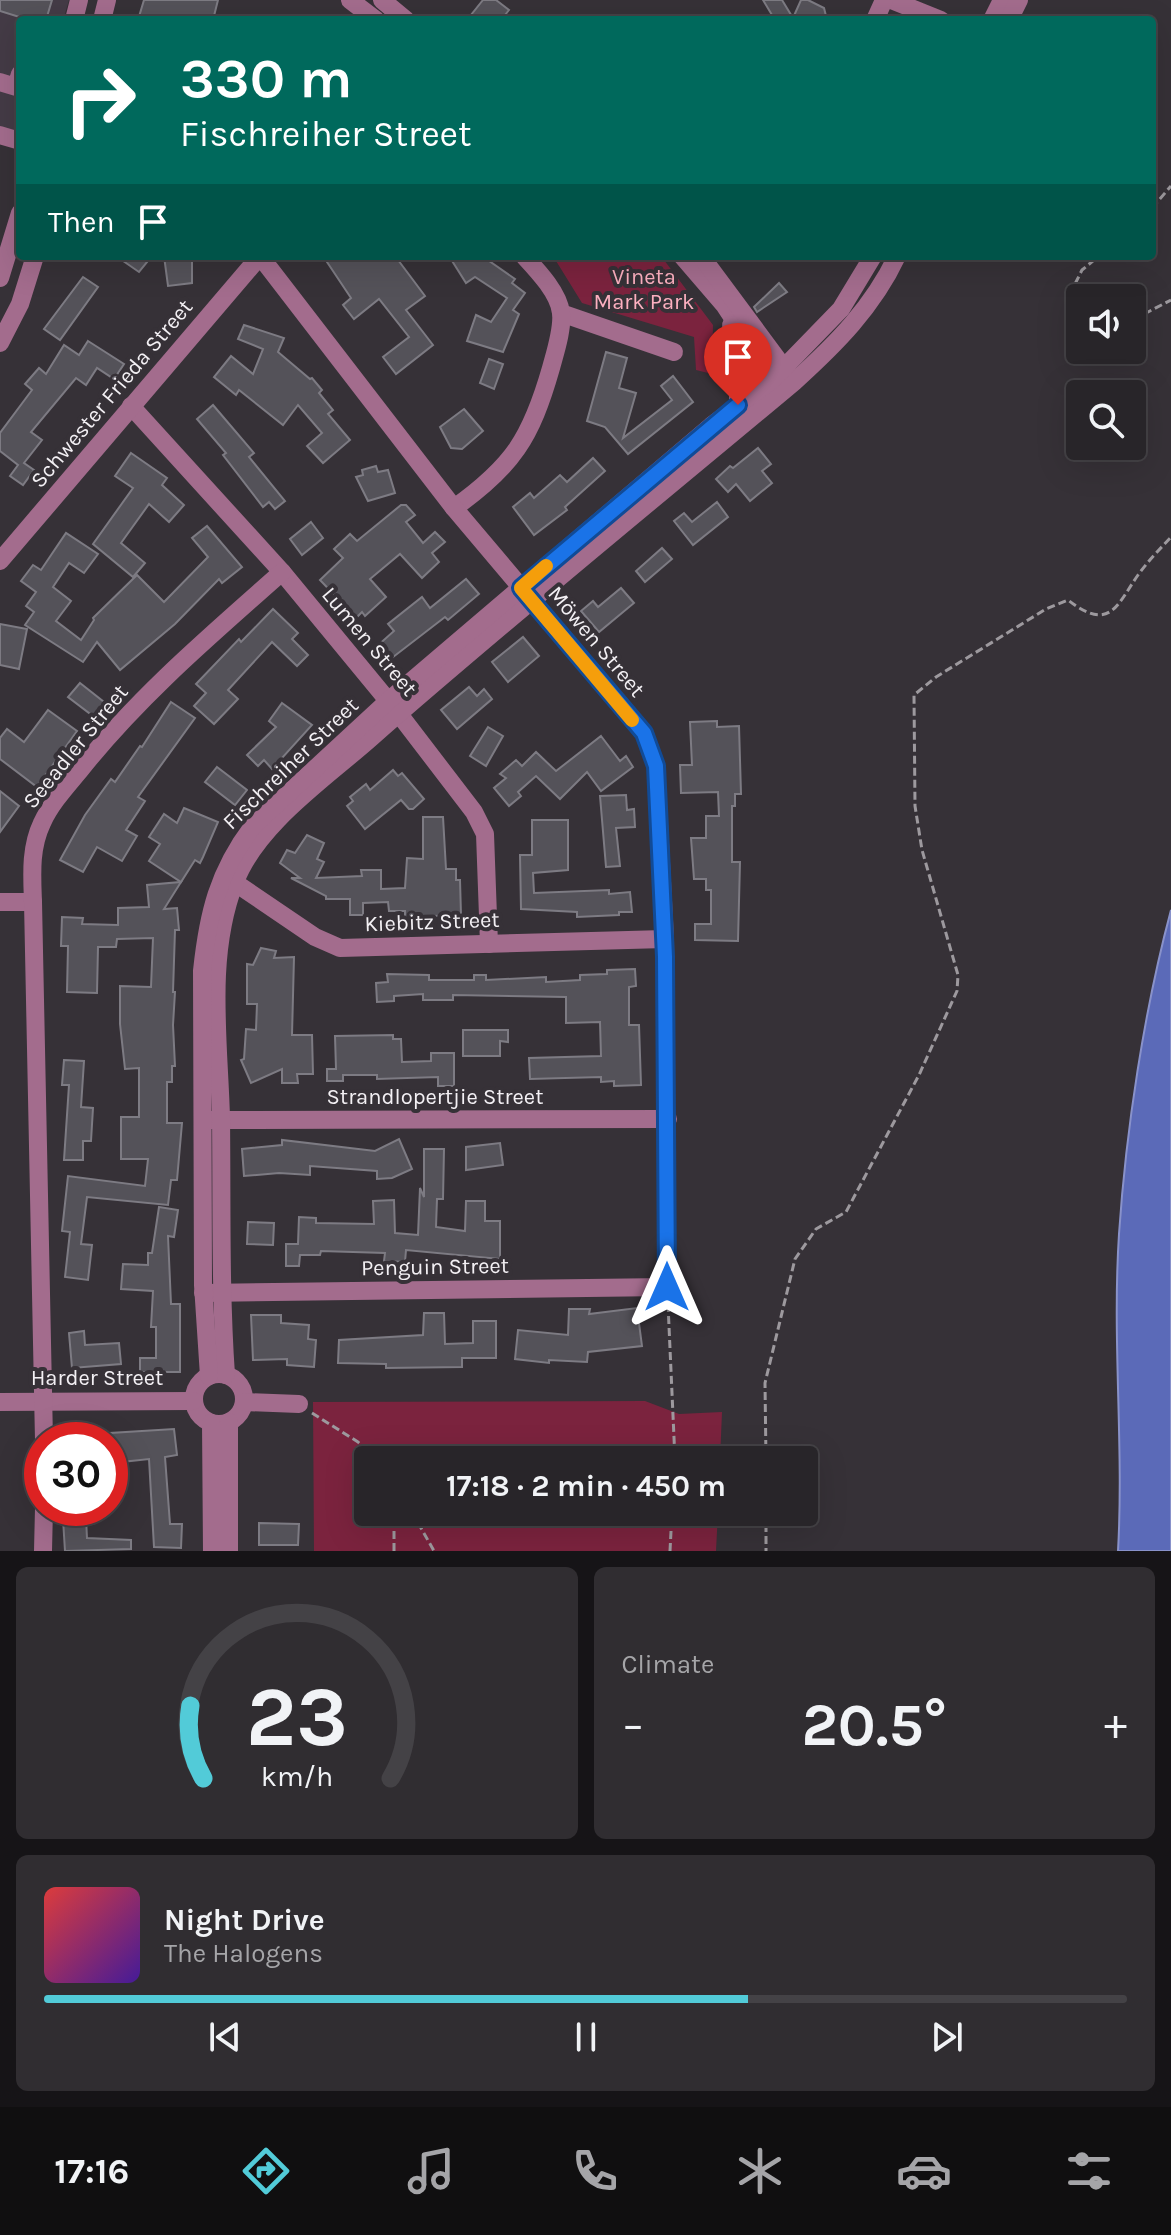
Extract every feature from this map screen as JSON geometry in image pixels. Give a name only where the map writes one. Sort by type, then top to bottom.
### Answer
[{"type":"street","points":[[350,0],[371,16]]},
{"type":"street","points":[[382,0],[401,16]]},
{"type":"street","points":[[891,0],[931,16]]},
{"type":"street","points":[[0,278],[16,226]]},
{"type":"street","points":[[0,343],[20,304],[34,260]]},
{"type":"street","name":"Schwester Frieda Street","points":[[0,561],[257,260]]},
{"type":"street","name":"Möwen Street","points":[[263,260],[454,508],[644,733],[656,766],[665,939],[667,1287]]},
{"type":"street","points":[[454,508],[489,483],[510,461],[528,433],[554,358],[561,313],[552,293],[527,260]]},
{"type":"street","points":[[685,260],[784,381]]},
{"type":"street","points":[[704,260],[784,381]]},
{"type":"street","points":[[784,381],[841,309],[871,260]]},
{"type":"street","points":[[784,381],[853,325],[878,294],[895,260]]},
{"type":"street","points":[[725,306],[736,346],[738,405]]},
{"type":"street","points":[[561,313],[674,352]]},
{"type":"street","name":"Fischreiher Street","points":[[526,594],[738,405],[784,381]]},
{"type":"street","name":"Fischreiher Street","points":[[218,1375],[212,1293],[212,1120],[217,986],[228,878],[260,839],[393,708],[784,381]]},
{"type":"street","name":"Lumen Street","points":[[131,406],[282,572],[474,812],[485,834],[489,944]]},
{"type":"street","name":"Seeadler Street","points":[[44,1422],[33,902],[35,841],[55,801],[102,743],[159,681],[282,572]]},
{"type":"street","name":"Kiebitz Street","points":[[228,878],[315,937],[340,948],[665,939]]},
{"type":"street","points":[[0,902],[33,902]]},
{"type":"street","name":"Strandlopertjie Street","points":[[212,1120],[668,1119]]},
{"type":"street","name":"Penguin Street","points":[[212,1293],[667,1287]]},
{"type":"street","points":[[218,1375],[238,1382],[244,1402],[238,1416],[220,1423],[199,1415],[193,1401],[199,1383],[218,1375]]},
{"type":"street","name":"Harder Street","points":[[0,1402],[193,1401]]},
{"type":"street","points":[[244,1402],[299,1404]]},
{"type":"street","points":[[212,1551],[220,1423]]},
{"type":"street","points":[[220,1423],[229,1551]]},
{"type":"street","points":[[43,1551],[44,1526]]},
{"type":"path","points":[[1156,203],[1171,186]]},
{"type":"path","points":[[1073,284],[1095,260]]},
{"type":"path","points":[[1146,312],[1171,300]]},
{"type":"path","points":[[766,1446],[765,1383],[795,1259],[816,1229],[846,1212],[899,1114],[957,991],[958,975],[922,850],[915,806],[914,695],[936,677],[1046,609],[1068,600],[1094,614],[1110,613],[1122,604],[1138,575],[1171,537]]},
{"type":"path","points":[[667,1287],[674,1446]]},
{"type":"path","points":[[299,1404],[361,1446]]},
{"type":"path","points":[[394,1526],[394,1551]]},
{"type":"path","points":[[420,1526],[434,1551]]},
{"type":"path","points":[[670,1551],[671,1526]]},
{"type":"path","points":[[766,1526],[766,1551]]},
{"type":"shaded area","points":[[0,0],[69,0],[64,16],[16,16],[16,140],[0,135]]},
{"type":"green space","name":"Vineta Mark Park","points":[[555,260],[664,260],[713,325],[712,374],[696,370],[694,337],[582,303]]},
{"type":"green space","points":[[645,1401],[679,1414],[722,1412],[721,1446],[354,1446],[354,1526],[717,1526],[716,1551],[314,1551],[313,1402]]},
{"type":"water","points":[[1171,910],[1171,1551],[1118,1551],[1117,1274],[1122,1194],[1131,1112],[1145,1029]]},
{"type":"building","points":[[0,0],[52,0],[47,16],[16,16],[0,11]]},
{"type":"building","points":[[144,0],[218,0],[214,16],[139,16]]},
{"type":"building","points":[[483,0],[496,0],[509,10],[504,16],[470,16]]},
{"type":"building","points":[[763,0],[782,0],[792,16],[773,16]]},
{"type":"building","points":[[801,0],[824,8],[826,16],[794,16]]},
{"type":"building","points":[[122,260],[149,260],[139,272]]},
{"type":"building","points":[[165,260],[192,260],[192,283],[168,286]]},
{"type":"building","points":[[326,260],[398,260],[425,296],[406,310],[433,345],[396,374],[383,357],[409,337],[379,299],[354,319],[343,305],[351,298]]},
{"type":"building","points":[[452,260],[488,260],[515,279],[512,283],[525,293],[513,310],[519,314],[503,352],[467,341],[476,315],[491,322],[507,298],[475,277],[466,283]]},
{"type":"building","points":[[83,277],[98,287],[60,340],[44,329]]},
{"type":"building","points":[[779,283],[787,292],[757,312],[754,307]]},
{"type":"building","points":[[244,325],[284,338],[278,352],[312,378],[322,390],[319,393],[333,410],[328,414],[350,440],[323,463],[307,446],[322,433],[298,405],[283,425],[239,390],[236,395],[214,377],[231,356],[253,374],[263,349],[238,339]]},
{"type":"building","points":[[88,341],[124,364],[114,379],[97,368],[86,385],[76,378],[31,432],[42,440],[24,463],[34,470],[23,485],[10,476],[18,465],[0,451],[0,433],[32,390],[25,384],[39,368],[46,374],[64,345],[79,355]]},
{"type":"building","points":[[606,352],[627,358],[619,388],[636,393],[623,438],[672,400],[661,386],[673,376],[693,402],[628,454],[605,427],[587,421]]},
{"type":"building","points":[[489,359],[503,364],[494,389],[480,383]]},
{"type":"building","points":[[213,405],[254,453],[249,457],[285,501],[275,509],[269,502],[263,507],[223,455],[226,453],[197,419]]},
{"type":"building","points":[[464,409],[483,431],[462,449],[451,448],[440,427]]},
{"type":"building","points":[[758,448],[771,464],[762,471],[772,483],[750,501],[736,484],[728,492],[716,479]]},
{"type":"building","points":[[131,453],[167,478],[162,485],[184,505],[169,522],[149,504],[121,543],[145,563],[133,577],[93,544],[133,488],[115,476]]},
{"type":"building","points":[[593,458],[605,471],[565,507],[567,510],[534,535],[513,507],[530,493],[534,498],[560,475],[567,482]]},
{"type":"building","points":[[376,466],[378,472],[388,470],[395,493],[368,501],[356,477],[363,475],[362,470]]},
{"type":"building","points":[[717,502],[728,517],[693,545],[674,521],[684,513],[692,522]]},
{"type":"building","points":[[401,505],[406,505],[415,515],[406,522],[423,543],[435,532],[445,542],[432,553],[439,562],[422,578],[400,554],[370,579],[386,597],[365,616],[362,612],[353,621],[341,608],[344,605],[320,580],[343,558],[334,549],[350,534],[357,541]]},
{"type":"building","points":[[311,522],[323,538],[302,555],[290,539]]},
{"type":"building","points":[[207,526],[242,567],[222,583],[219,579],[175,624],[120,670],[97,642],[83,662],[25,625],[34,612],[26,606],[36,592],[21,581],[33,565],[41,570],[66,533],[98,554],[84,573],[69,563],[53,587],[71,601],[56,621],[81,640],[93,618],[137,575],[164,602],[208,557],[192,538]]},
{"type":"building","points":[[662,548],[672,559],[645,582],[636,571]]},
{"type":"building","points":[[466,579],[479,594],[448,620],[445,617],[388,661],[376,647],[394,631],[388,624],[422,597],[430,608]]},
{"type":"building","points":[[621,588],[634,603],[599,632],[581,611],[593,601],[598,607]]},
{"type":"building","points":[[273,609],[298,633],[292,639],[308,655],[297,666],[272,642],[228,690],[238,699],[214,724],[194,706],[206,693],[196,684]]},
{"type":"building","points":[[0,624],[27,629],[19,669],[0,665]]},
{"type":"building","points":[[523,637],[539,656],[508,682],[492,662]]},
{"type":"building","points":[[80,683],[104,702],[93,716],[68,697]]},
{"type":"building","points":[[469,687],[477,696],[484,689],[492,699],[457,729],[441,710]]},
{"type":"building","points":[[171,702],[195,718],[138,797],[145,801],[126,830],[137,836],[122,861],[97,847],[83,872],[60,860],[85,815],[111,779],[115,782],[142,747]]},
{"type":"building","points":[[282,703],[312,725],[272,769],[264,760],[258,766],[247,755],[276,727],[269,721]]},
{"type":"building","points":[[48,710],[77,731],[37,787],[0,759],[0,738],[7,729],[24,742]]},
{"type":"building","points":[[717,721],[717,727],[739,726],[741,794],[735,794],[735,806],[732,806],[732,862],[740,862],[738,941],[695,940],[695,924],[711,924],[711,890],[706,890],[706,879],[694,879],[691,838],[706,838],[706,816],[719,816],[718,792],[681,793],[680,765],[692,765],[690,722]]},
{"type":"building","points":[[488,727],[503,736],[486,766],[470,756]]},
{"type":"building","points":[[601,736],[620,761],[626,756],[633,767],[601,791],[587,772],[560,799],[536,776],[518,792],[521,796],[509,806],[494,788],[506,778],[500,774],[516,760],[522,766],[536,752],[556,771]]},
{"type":"building","points":[[217,767],[247,790],[235,805],[205,782]]},
{"type":"building","points":[[393,770],[398,776],[402,773],[424,799],[413,809],[401,800],[365,829],[347,806],[353,801],[350,797],[366,784],[370,790]]},
{"type":"building","points":[[0,791],[19,806],[0,832]]},
{"type":"building","points":[[626,795],[627,810],[634,809],[635,827],[616,828],[620,866],[606,867],[600,796]]},
{"type":"building","points":[[184,808],[218,822],[200,863],[195,860],[181,882],[149,861],[160,844],[149,837],[164,814],[177,823]]},
{"type":"building","points":[[423,817],[443,817],[446,869],[456,869],[456,880],[460,880],[461,915],[405,917],[405,911],[389,911],[388,902],[363,903],[363,915],[350,915],[350,899],[326,899],[326,896],[291,878],[300,878],[280,863],[287,850],[295,853],[307,835],[324,843],[317,859],[324,862],[316,878],[362,876],[361,870],[381,870],[381,889],[405,888],[407,858],[423,859]]},
{"type":"building","points":[[532,820],[568,820],[568,870],[533,873],[534,893],[630,892],[632,912],[577,917],[577,912],[521,909],[520,855],[532,855]]},
{"type":"building","points":[[181,882],[164,909],[177,908],[179,930],[175,930],[173,992],[175,1066],[172,1066],[172,1082],[167,1082],[167,1123],[182,1123],[177,1180],[171,1180],[168,1205],[87,1197],[81,1244],[92,1245],[88,1280],[65,1277],[70,1232],[62,1231],[68,1176],[145,1186],[148,1159],[121,1159],[121,1117],[139,1117],[139,1068],[125,1069],[120,986],[151,987],[153,938],[117,939],[116,947],[98,947],[97,993],[67,992],[68,946],[61,946],[62,917],[83,918],[82,924],[118,925],[118,908],[149,907],[147,885]]},
{"type":"building","points":[[261,948],[276,951],[274,958],[294,957],[292,1035],[312,1035],[313,1074],[297,1074],[298,1083],[282,1083],[282,1069],[251,1083],[241,1060],[244,1059],[246,1029],[256,1030],[257,1004],[247,1004],[247,964],[253,965]]},
{"type":"building","points":[[635,969],[636,986],[629,987],[629,1025],[639,1025],[641,1085],[614,1086],[614,1081],[601,1082],[601,1077],[530,1079],[529,1058],[601,1056],[600,1022],[566,1023],[566,997],[453,995],[453,1000],[423,1000],[423,994],[394,996],[394,1001],[377,1002],[376,983],[388,982],[387,974],[429,975],[429,980],[474,980],[474,975],[486,975],[486,980],[546,977],[546,982],[580,980],[580,975],[607,974],[607,970]]},
{"type":"building","points":[[463,1030],[508,1030],[508,1042],[500,1041],[500,1056],[463,1056]]},
{"type":"building","points":[[393,1035],[393,1039],[401,1039],[402,1062],[431,1061],[431,1053],[454,1053],[454,1086],[438,1086],[438,1077],[377,1079],[377,1075],[343,1075],[343,1081],[327,1081],[327,1069],[336,1069],[335,1036]]},
{"type":"building","points":[[64,1060],[84,1061],[81,1107],[93,1108],[91,1141],[83,1141],[83,1160],[64,1160],[69,1085],[62,1085]]},
{"type":"building","points":[[399,1139],[412,1169],[392,1178],[377,1179],[377,1171],[310,1166],[310,1175],[279,1173],[244,1176],[242,1149],[282,1145],[282,1140],[375,1151]]},
{"type":"building","points":[[500,1143],[503,1165],[466,1170],[466,1147]]},
{"type":"building","points":[[424,1149],[444,1149],[443,1199],[437,1199],[436,1227],[465,1231],[466,1201],[485,1201],[485,1221],[500,1221],[500,1259],[406,1250],[405,1262],[384,1261],[385,1253],[321,1251],[320,1255],[300,1255],[299,1266],[286,1266],[286,1244],[298,1244],[299,1217],[316,1218],[316,1223],[374,1224],[373,1201],[394,1200],[395,1233],[418,1235],[420,1188],[424,1197]]},
{"type":"building","points":[[159,1207],[178,1210],[174,1237],[168,1236],[171,1304],[180,1304],[180,1372],[140,1372],[140,1358],[156,1358],[156,1327],[151,1327],[153,1291],[121,1289],[123,1264],[148,1265]]},
{"type":"building","points":[[248,1222],[274,1223],[273,1245],[247,1244]]},
{"type":"building","points":[[637,1308],[642,1346],[588,1352],[587,1362],[549,1360],[549,1363],[515,1359],[518,1330],[568,1335],[569,1309],[590,1309],[589,1314]]},
{"type":"building","points":[[424,1313],[444,1313],[445,1344],[473,1343],[473,1321],[496,1321],[496,1358],[462,1358],[462,1367],[386,1368],[386,1364],[338,1363],[339,1340],[423,1335]]},
{"type":"building","points":[[251,1315],[281,1315],[281,1323],[309,1325],[308,1339],[316,1340],[314,1367],[287,1365],[287,1359],[253,1360]]},
{"type":"building","points":[[84,1331],[85,1345],[119,1343],[121,1364],[72,1368],[69,1333]]},
{"type":"building","points":[[174,1429],[177,1455],[165,1457],[170,1524],[182,1524],[181,1548],[154,1547],[149,1459],[128,1461],[128,1432]]},
{"type":"building","points":[[259,1523],[299,1524],[298,1545],[259,1545]]},
{"type":"building","points":[[63,1526],[86,1526],[87,1538],[131,1540],[131,1549],[65,1551]]},
{"type":"slow traffic","points":[[546,566],[521,588],[632,720]]},
{"type":"route","points":[[667,1287],[665,957],[656,766],[644,733],[521,588],[738,405]]}]
